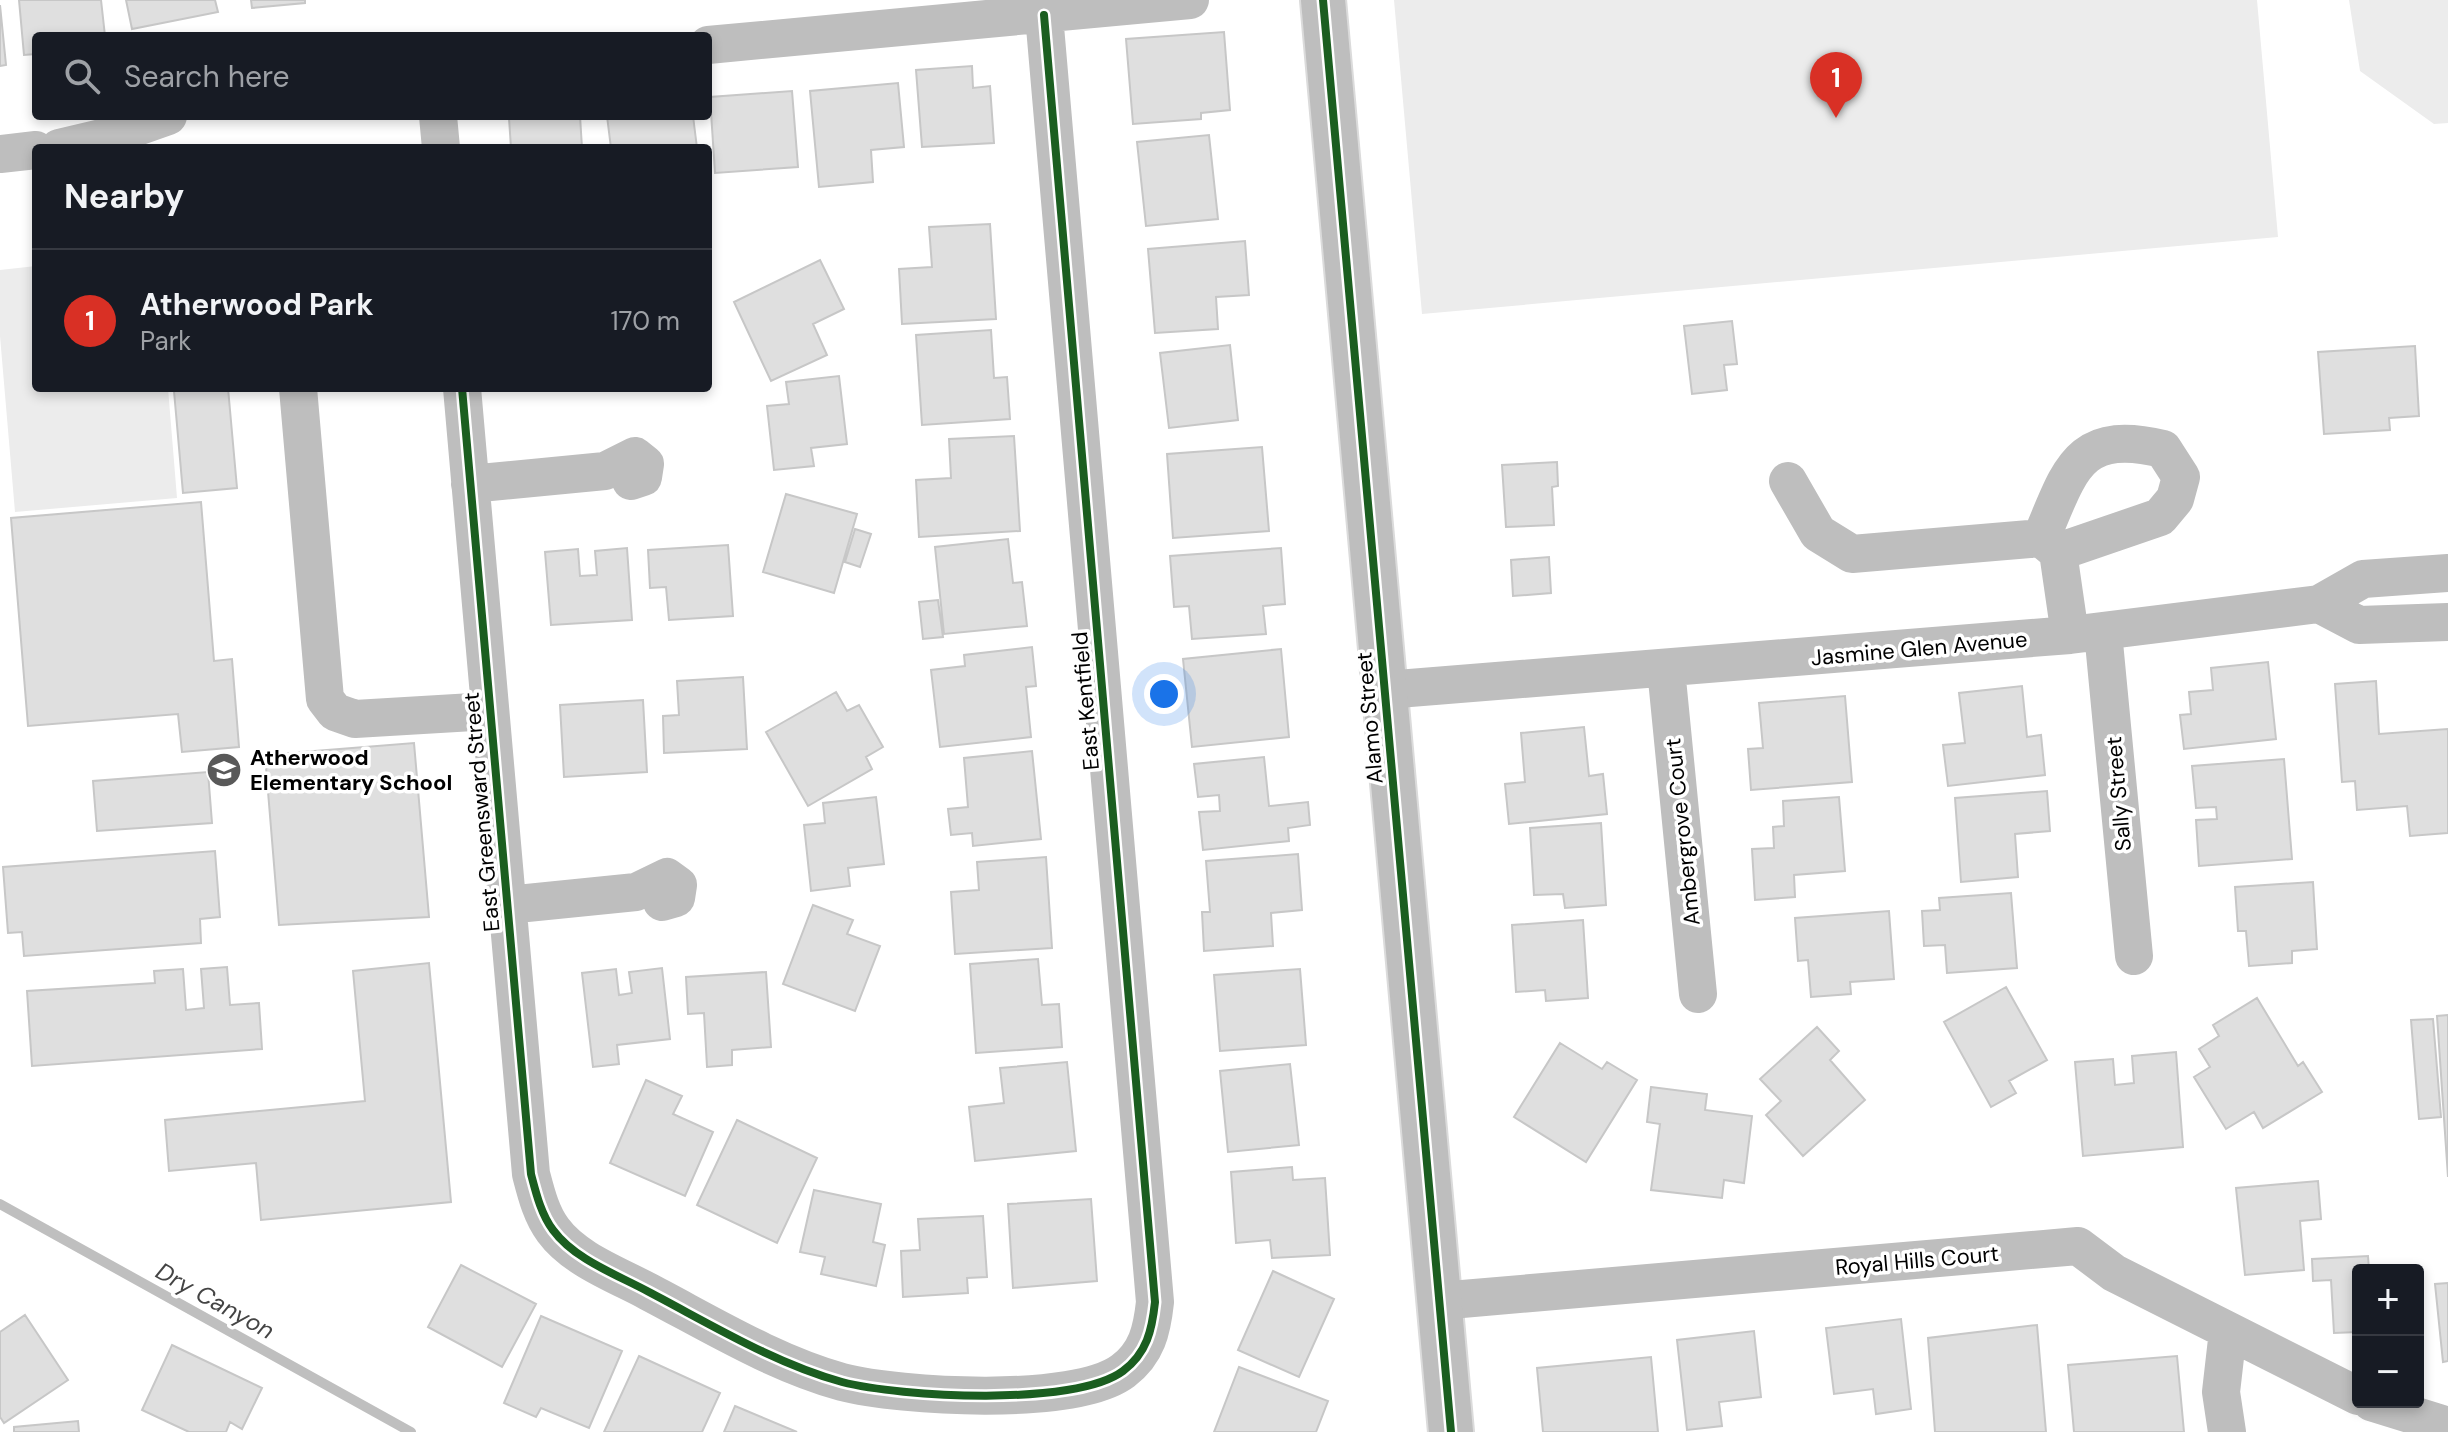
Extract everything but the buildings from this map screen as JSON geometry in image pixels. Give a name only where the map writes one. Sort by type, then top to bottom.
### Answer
[{"type":"main road","name":"Alamo Street","points":[[1323,0],[1451,1432]]},
{"type":"street","points":[[712,45],[1190,0]]},
{"type":"street","name":"East Kentfield","points":[[552,1229],[585,1257],[744,1343],[841,1381],[896,1392],[964,1398],[1065,1389],[1094,1383],[1122,1372],[1141,1353],[1152,1329],[1155,1302],[1044,15]]},
{"type":"street","points":[[76,144],[157,120]]},
{"type":"street","points":[[438,120],[441,144]]},
{"type":"street","points":[[0,154],[32,150]]},
{"type":"street","points":[[298,392],[325,699],[335,712],[355,719],[490,711]]},
{"type":"street","name":"East Greensward Street","points":[[462,392],[531,1174],[538,1203],[552,1229]]},
{"type":"street","points":[[470,484],[605,471],[635,456],[645,464],[643,477],[631,481]]},
{"type":"street","name":"Sally Street","points":[[1788,481],[1818,533],[1852,554],[2050,545],[2086,633],[2134,956]]},
{"type":"street","points":[[2319,604],[2363,579],[2448,573]]},
{"type":"street","points":[[2319,604],[2359,625],[2448,622]]},
{"type":"street","name":"Jasmine Glen Avenue","points":[[1385,690],[2086,633],[2319,604]]},
{"type":"street","name":"Ambergrove Court","points":[[1666,669],[1698,994]]},
{"type":"street","points":[[507,905],[636,892],[667,877],[678,885],[676,898],[662,902]]},
{"type":"street","name":"Royal Hills Court","points":[[1439,1301],[2078,1246],[2114,1273],[2352,1393]]},
{"type":"street","points":[[2227,1432],[2221,1392],[2228,1331]]},
{"type":"street","points":[[2390,1408],[2448,1426]]},
{"type":"shaded area","points":[[1394,0],[2257,0],[2278,237],[1422,314]]},
{"type":"shaded area","points":[[2349,0],[2448,0],[2448,123],[2434,124],[2360,71]]},
{"type":"shaded area","points":[[32,266],[32,392],[168,392],[177,498],[15,512],[0,336],[0,270]]},
{"type":"waterway","name":"Dry Canyon","points":[[0,1204],[411,1432]]},
{"type":"cycle path","points":[[1323,0],[1451,1432]]},
{"type":"cycle path","points":[[462,392],[531,1174],[549,1224],[562,1241],[598,1266],[768,1354],[842,1382],[904,1392],[986,1396],[1067,1390],[1100,1382],[1123,1371],[1143,1349],[1155,1302],[1044,15]]},
{"type":"place","name":"Atherwood Park","points":[[1836,118]]},
{"type":"place","name":"Atherwood Elementary School","points":[[224,770]]}]
